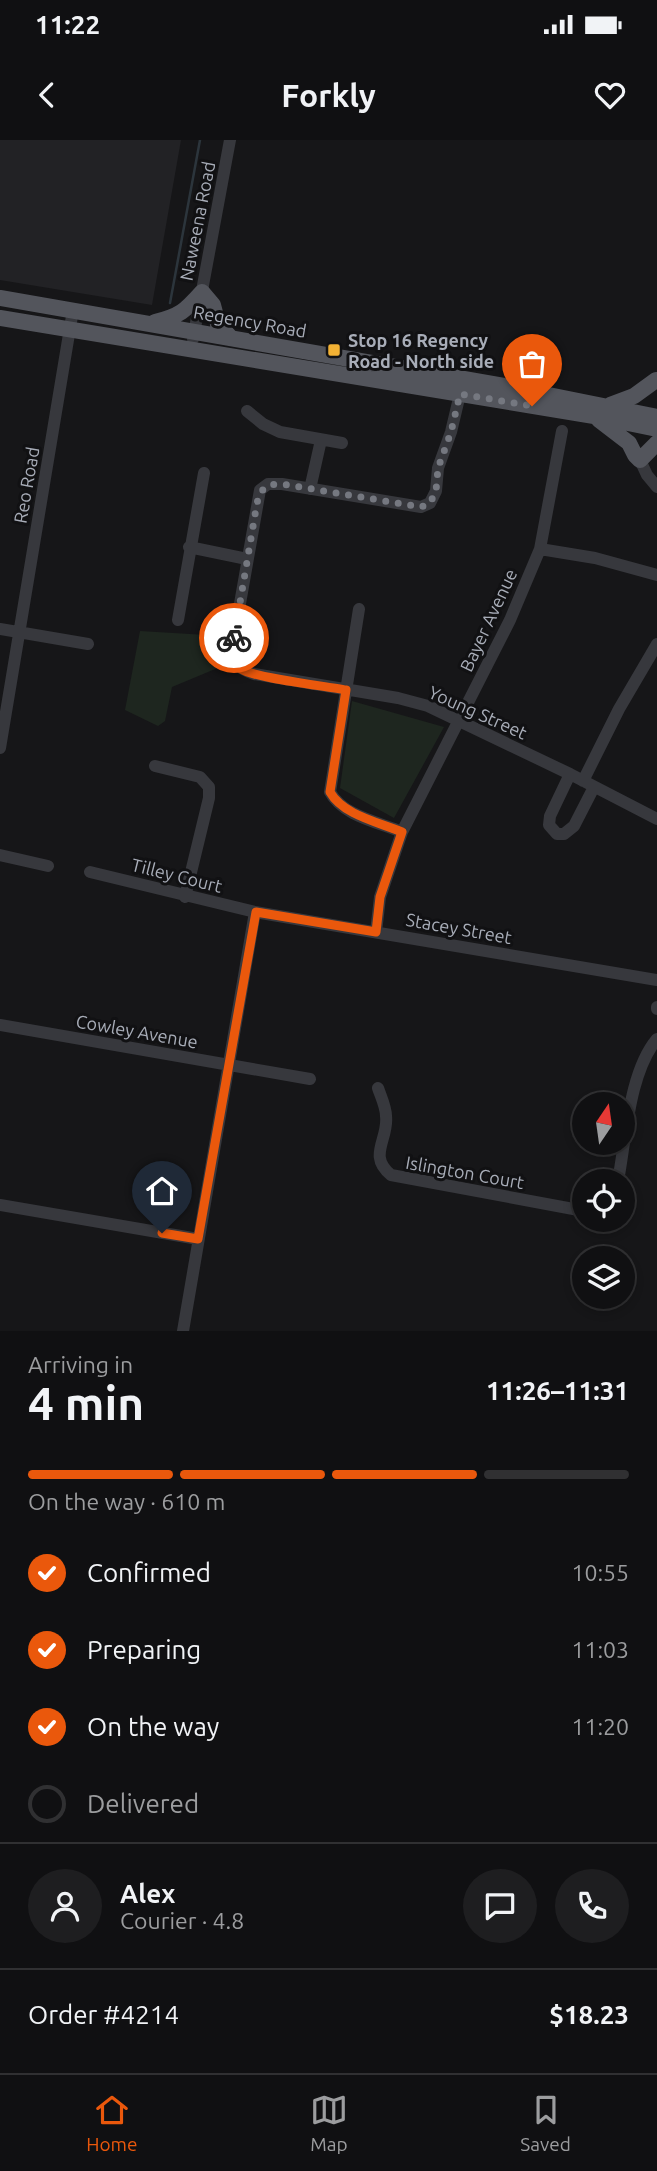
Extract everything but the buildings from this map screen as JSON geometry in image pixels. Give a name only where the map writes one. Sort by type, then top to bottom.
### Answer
[{"type":"main road","points":[[150,323],[177,316],[202,292],[213,305],[218,324],[231,338]]},
{"type":"main road","name":"Regency Road","points":[[0,298],[289,348],[461,387]]},
{"type":"main road","name":"Regency Road","points":[[0,318],[287,365],[461,387],[601,411],[657,417]]},
{"type":"main road","points":[[287,365],[289,348]]},
{"type":"main road","points":[[657,380],[657,390]]},
{"type":"main road","points":[[657,380],[634,396],[601,411],[640,460],[657,443]]},
{"type":"main road","name":"Regency Road","points":[[601,411],[657,429]]},
{"type":"street","name":"Naweena Road","points":[[191,349],[230,140]]},
{"type":"street","name":"Reo Road","points":[[0,748],[73,310]]},
{"type":"street","name":"Young Street","points":[[461,387],[451,432],[438,468],[436,491],[430,503],[412,507],[268,484],[260,490],[232,649],[234,660],[240,669],[254,674],[398,698],[428,706],[657,819]]},
{"type":"street","points":[[247,411],[272,429],[342,443]]},
{"type":"street","name":"Bayer Avenue","points":[[376,932],[380,897],[402,832],[510,620],[540,549],[562,430]]},
{"type":"street","points":[[310,489],[321,440]]},
{"type":"street","points":[[640,460],[657,487]]},
{"type":"street","points":[[178,620],[204,473]]},
{"type":"street","points":[[190,547],[247,559]]},
{"type":"street","points":[[540,549],[596,558],[657,575]]},
{"type":"street","points":[[359,609],[330,792],[335,802],[346,809],[402,832]]},
{"type":"street","points":[[0,629],[88,644]]},
{"type":"street","points":[[570,774],[550,816],[549,825],[557,834],[564,834],[574,826],[588,784],[657,643]]},
{"type":"street","points":[[155,766],[200,777],[209,786],[209,798],[185,897]]},
{"type":"street","points":[[0,855],[48,866]]},
{"type":"street","name":"Tilley Court","points":[[90,872],[256,912]]},
{"type":"street","points":[[183,1331],[256,912]]},
{"type":"street","name":"Stacey Street","points":[[256,912],[657,980]]},
{"type":"street","name":"Cowley Avenue","points":[[0,1025],[310,1079]]},
{"type":"street","points":[[620,1169],[635,1081],[642,1062],[657,1039]]},
{"type":"street","name":"Islington Court","points":[[378,1088],[387,1117],[380,1158],[382,1168],[391,1175],[572,1209]]},
{"type":"street","points":[[0,1205],[198,1239]]},
{"type":"shaded area","points":[[0,140],[181,140],[152,305],[0,280]]},
{"type":"shaded area","points":[[140,631],[223,636],[220,667],[172,687],[165,721],[158,726],[125,710]]},
{"type":"shaded area","points":[[352,701],[444,727],[394,818],[340,788]]},
{"type":"waterway","points":[[170,303],[200,140]]},
{"type":"way so far","points":[[234,638],[260,490],[268,484],[282,484],[421,507],[430,503],[436,491],[438,468],[451,432],[460,394],[532,406]]},
{"type":"place","name":"Stop 16 Regency Road - North side","points":[[334,350]]},
{"type":"route","points":[[162,1233],[198,1239],[256,912],[376,932],[380,897],[402,832],[346,809],[335,802],[330,792],[346,690],[254,674],[240,669],[234,660],[234,638]]}]
